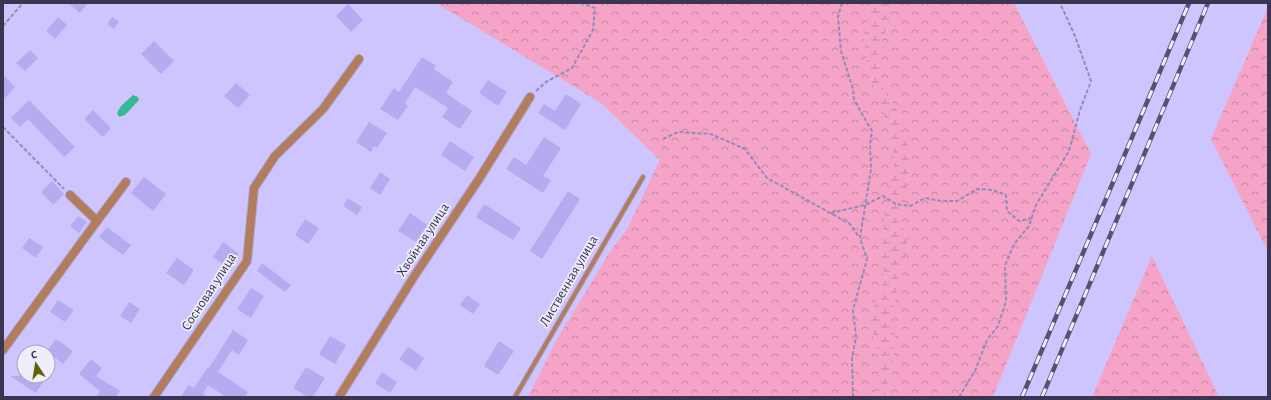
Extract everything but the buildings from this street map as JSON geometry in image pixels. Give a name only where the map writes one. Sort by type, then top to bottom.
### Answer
[{"type":"street","name":"Сосновая улица","points":[[154,397],[247,261],[254,188],[275,156],[323,109],[359,59]]},
{"type":"street","name":"Хвойная улица","points":[[339,397],[416,275],[480,179],[530,97]]},
{"type":"street","points":[[3,350],[126,182]]},
{"type":"street","points":[[70,195],[97,221]]},
{"type":"lane","name":"Лиственная улица","points":[[515,397],[643,177]]},
{"type":"path","points":[[3,26],[23,3]]},
{"type":"path","points":[[530,97],[546,82],[572,68],[576,62],[593,30],[594,23],[595,8],[581,3]]},
{"type":"path","points":[[842,3],[838,17],[840,51],[853,89],[854,100],[872,131],[870,144],[871,169],[860,238]]},
{"type":"path","points":[[959,397],[975,371],[987,340],[998,326],[1006,301],[1005,266],[1014,244],[1029,226],[1036,205],[1069,151],[1080,110],[1091,81],[1060,3]]},
{"type":"path","points":[[3,127],[70,195]]},
{"type":"path","points":[[663,139],[678,132],[711,134],[745,149],[767,178],[850,224],[860,238],[866,260],[853,310],[856,338],[852,358],[853,397]]},
{"type":"path","points":[[830,213],[865,205],[882,196],[896,204],[910,206],[925,198],[941,201],[957,201],[977,189],[993,190],[1006,195],[1007,211],[1019,221],[1032,218]]},
{"type":"green space","points":[[436,3],[872,3],[864,35],[871,81],[877,91],[889,127],[895,163],[884,209],[885,218],[882,243],[884,279],[870,319],[878,361],[878,377],[874,397],[528,397],[556,341],[609,253],[627,229],[660,160],[601,103]]},
{"type":"green space","points":[[872,3],[892,4],[892,16],[879,48],[877,59],[884,91],[901,117],[911,161],[901,216],[907,238],[908,249],[894,304],[894,350],[892,370],[885,397],[874,397],[878,377],[878,361],[870,319],[884,279],[882,243],[885,218],[884,209],[886,192],[895,163],[889,127],[877,91],[871,81],[867,65],[864,35]]},
{"type":"green space","points":[[891,3],[1014,3],[1091,154],[993,397],[885,397],[892,370],[894,350],[894,304],[908,249],[907,238],[901,216],[904,194],[910,172],[901,117],[884,91],[877,59],[879,48],[888,27]]},
{"type":"green space","points":[[1268,7],[1268,252],[1211,139]]},
{"type":"green space","points":[[1152,256],[1219,397],[1092,397]]},
{"type":"shaded area","points":[[133,95],[138,97],[139,100],[125,115],[119,117],[117,113],[121,106]]},
{"type":"railway","points":[[1022,397],[1189,3]]},
{"type":"railway","points":[[1042,397],[1208,3]]}]
